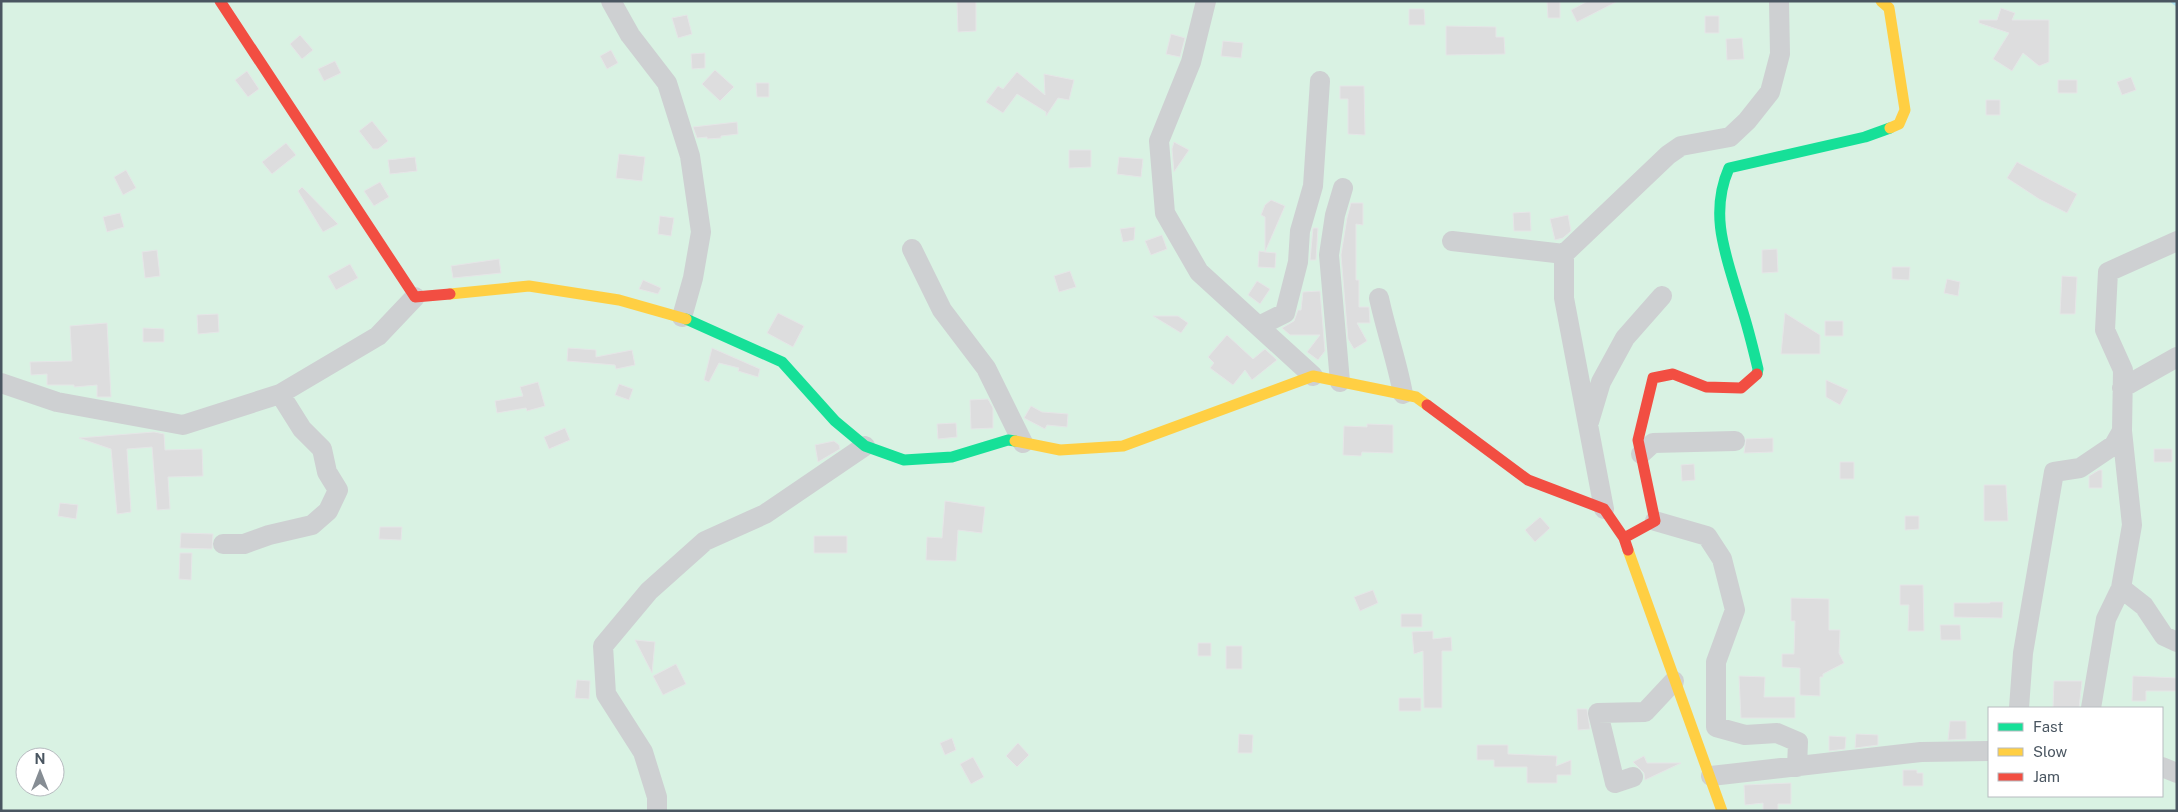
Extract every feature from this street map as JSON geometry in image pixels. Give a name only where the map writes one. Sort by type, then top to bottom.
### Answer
[{"type":"street","points":[[220,1],[415,297]]},
{"type":"street","points":[[611,1],[630,35],[667,83],[690,156],[701,232],[693,278],[682,317]]},
{"type":"street","points":[[1206,1],[1192,62],[1159,142],[1166,213],[1199,272],[1313,376],[1416,397],[1528,480],[1604,509]]},
{"type":"street","points":[[1722,811],[1624,538],[1604,509],[1564,298],[1564,254],[1668,155],[1681,146],[1730,137],[1747,121],[1770,92],[1778,64],[1780,54],[1779,1]]},
{"type":"street","points":[[1655,521],[1638,440],[1653,378],[1673,374],[1706,387],[1741,388],[1756,376],[1758,369],[1746,321],[1722,242],[1719,206],[1721,180],[1729,168],[1865,137],[1899,124],[1905,110],[1889,8],[1881,1]]},
{"type":"street","points":[[1259,326],[1285,313],[1298,262],[1300,231],[1313,186],[1320,81]]},
{"type":"street","points":[[1340,382],[1329,255],[1335,215],[1343,188]]},
{"type":"street","points":[[1452,241],[1564,254]]},
{"type":"street","points":[[2091,707],[2106,619],[2120,588],[2132,525],[2122,431],[2123,370],[2105,330],[2108,272],[2177,241]]},
{"type":"street","points":[[912,249],[942,310],[986,368],[1023,444]]},
{"type":"street","points":[[1,383],[57,402],[183,425],[280,394],[378,336],[415,297],[528,286],[619,300],[682,317],[782,362],[835,421],[865,446],[904,460],[952,457],[1008,440],[1060,450],[1123,446],[1313,376]]},
{"type":"street","points":[[1588,426],[1601,382],[1624,338],[1662,296]]},
{"type":"street","points":[[1379,298],[1398,365],[1403,394]]},
{"type":"street","points":[[2122,388],[2177,357]]},
{"type":"street","points":[[223,544],[244,544],[269,535],[312,525],[328,510],[338,490],[327,472],[322,449],[302,428],[280,394]]},
{"type":"street","points":[[2019,707],[2023,653],[2054,472],[2080,468],[2114,445],[2122,431]]},
{"type":"street","points":[[1641,454],[1653,443],[1735,441]]},
{"type":"street","points":[[657,811],[657,797],[643,752],[606,694],[603,646],[649,591],[705,541],[765,514],[865,446]]},
{"type":"street","points":[[1624,538],[1655,521],[1707,536],[1722,559],[1735,610],[1716,662],[1716,727],[1745,735],[1777,733],[1798,742],[1797,767]]},
{"type":"street","points":[[2120,588],[2144,606],[2164,636],[2177,642]]},
{"type":"street","points":[[1633,777],[1615,783],[1598,713],[1645,712],[1674,680]]},
{"type":"street","points":[[1711,776],[1921,752],[1988,751]]},
{"type":"street","points":[[2163,767],[2177,773]]},
{"type":"green space","points":[[1,1],[2177,1],[2177,811],[1,811]]},
{"type":"building","points":[[957,1],[976,1],[976,31],[958,32]]},
{"type":"building","points":[[1547,1],[1560,1],[1560,18],[1548,18]]},
{"type":"building","points":[[1588,1],[1618,1],[1577,22],[1571,10]]},
{"type":"building","points":[[2001,8],[2015,13],[2012,20],[2049,20],[2049,62],[2039,66],[2023,53],[2012,71],[1993,59],[2009,33],[1979,23],[1979,20],[1997,20]]},
{"type":"building","points":[[1409,9],[1424,9],[1425,25],[1409,25]]},
{"type":"building","points":[[687,15],[692,34],[678,38],[672,18]]},
{"type":"building","points":[[1705,16],[1719,16],[1719,33],[1705,33]]},
{"type":"building","points":[[1446,26],[1496,27],[1496,37],[1504,37],[1505,54],[1446,55]]},
{"type":"building","points":[[1171,34],[1185,38],[1180,57],[1166,54]]},
{"type":"building","points":[[300,35],[313,50],[302,59],[290,44]]},
{"type":"building","points":[[1742,38],[1744,59],[1727,60],[1726,39]]},
{"type":"building","points":[[1223,41],[1243,43],[1241,58],[1221,56]]},
{"type":"building","points":[[611,50],[618,63],[607,69],[600,56]]},
{"type":"building","points":[[705,53],[705,68],[692,69],[691,54]]},
{"type":"building","points":[[335,61],[341,73],[324,81],[318,69]]},
{"type":"building","points":[[715,70],[734,87],[720,101],[702,84]]},
{"type":"building","points":[[247,71],[259,89],[248,97],[235,80]]},
{"type":"building","points":[[1017,72],[1045,95],[1044,74],[1074,80],[1069,100],[1058,98],[1046,116],[1046,112],[1017,94],[1003,113],[986,102],[998,86],[1003,89]]},
{"type":"building","points":[[2131,77],[2136,90],[2122,95],[2117,82]]},
{"type":"building","points":[[2058,80],[2077,80],[2077,93],[2058,93]]},
{"type":"building","points":[[756,83],[769,83],[769,97],[757,97]]},
{"type":"building","points":[[1340,86],[1364,86],[1365,135],[1348,134],[1348,99],[1340,99]]},
{"type":"building","points":[[1986,100],[2000,100],[2000,115],[1986,115]]},
{"type":"building","points":[[372,121],[388,141],[378,149],[373,149],[359,131]]},
{"type":"building","points":[[737,122],[738,134],[721,136],[721,138],[697,138],[693,127]]},
{"type":"building","points":[[1174,142],[1189,150],[1174,172],[1172,149]]},
{"type":"building","points":[[286,143],[296,155],[272,174],[262,162]]},
{"type":"building","points":[[1069,150],[1091,150],[1091,167],[1069,168]]},
{"type":"building","points":[[619,154],[645,157],[642,181],[616,178]]},
{"type":"building","points":[[415,157],[417,171],[390,174],[388,160]]},
{"type":"building","points":[[1119,157],[1143,159],[1141,177],[1117,174]]},
{"type":"building","points":[[2017,162],[2077,194],[2067,213],[2039,199],[2007,178]]},
{"type":"building","points":[[126,170],[136,188],[123,195],[114,177]]},
{"type":"building","points":[[380,182],[389,197],[374,206],[364,191]]},
{"type":"building","points":[[302,187],[338,224],[323,232],[298,191]]},
{"type":"building","points":[[1271,200],[1285,206],[1265,252],[1265,217],[1261,215],[1265,205]]},
{"type":"building","points":[[1351,203],[1363,203],[1363,225],[1356,224],[1356,280],[1359,280],[1359,307],[1369,307],[1370,323],[1357,323],[1367,341],[1354,349],[1348,339],[1341,255]]},
{"type":"building","points":[[1530,212],[1531,231],[1514,231],[1513,213]]},
{"type":"building","points":[[120,213],[124,227],[107,232],[103,217]]},
{"type":"building","points":[[1568,215],[1571,231],[1563,238],[1555,240],[1550,219]]},
{"type":"building","points":[[660,216],[674,218],[671,236],[658,234]]},
{"type":"building","points":[[1135,227],[1134,240],[1123,242],[1120,229]]},
{"type":"building","points":[[1313,228],[1318,228],[1316,260],[1310,260]]},
{"type":"building","points":[[1162,235],[1167,249],[1151,255],[1145,241]]},
{"type":"building","points":[[1777,249],[1778,272],[1762,273],[1762,250]]},
{"type":"building","points":[[157,250],[160,276],[145,278],[142,252]]},
{"type":"building","points":[[1259,251],[1276,253],[1275,268],[1258,267]]},
{"type":"building","points":[[499,259],[501,273],[453,278],[451,266]]},
{"type":"building","points":[[350,264],[358,278],[336,290],[328,276]]},
{"type":"building","points":[[1892,267],[1910,267],[1909,280],[1892,279]]},
{"type":"building","points":[[1070,271],[1076,287],[1059,292],[1054,276]]},
{"type":"building","points":[[2062,276],[2077,277],[2075,314],[2060,314]]},
{"type":"building","points":[[1947,279],[1960,282],[1958,296],[1944,293]]},
{"type":"building","points":[[643,280],[661,288],[658,294],[639,289]]},
{"type":"building","points":[[1257,281],[1270,289],[1260,304],[1248,295]]},
{"type":"building","points":[[1320,291],[1325,351],[1318,360],[1307,352],[1320,335],[1290,335],[1282,328],[1294,321],[1298,310],[1301,310],[1303,292]]},
{"type":"building","points":[[778,313],[804,326],[793,347],[767,333]]},
{"type":"building","points":[[1785,313],[1820,335],[1820,354],[1781,354]]},
{"type":"building","points":[[218,314],[219,332],[198,334],[197,315]]},
{"type":"building","points":[[1153,316],[1178,316],[1188,323],[1181,333]]},
{"type":"building","points":[[1825,321],[1843,321],[1843,336],[1825,336]]},
{"type":"building","points":[[107,323],[111,397],[97,397],[97,385],[74,387],[74,385],[47,385],[47,374],[31,375],[30,362],[72,361],[70,326]]},
{"type":"building","points":[[143,328],[164,329],[164,342],[143,342]]},
{"type":"building","points":[[1227,335],[1253,359],[1265,349],[1277,360],[1252,380],[1245,370],[1233,385],[1210,368],[1214,363],[1208,357]]},
{"type":"building","points":[[568,348],[596,350],[596,357],[632,350],[635,365],[616,369],[615,365],[567,361]]},
{"type":"building","points":[[712,348],[760,369],[758,377],[738,371],[739,368],[719,363],[709,382],[704,380]]},
{"type":"building","points":[[1826,380],[1848,390],[1840,405],[1826,397]]},
{"type":"building","points":[[538,382],[545,406],[527,411],[526,408],[497,413],[495,401],[523,396],[520,387]]},
{"type":"building","points":[[619,384],[633,389],[629,400],[615,395]]},
{"type":"building","points":[[988,399],[993,408],[993,428],[971,429],[970,400]]},
{"type":"building","points":[[1031,406],[1042,412],[1068,414],[1067,427],[1047,425],[1045,429],[1024,418]]},
{"type":"building","points":[[956,423],[957,437],[938,439],[937,424]]},
{"type":"building","points":[[1367,424],[1393,425],[1393,453],[1362,452],[1361,456],[1343,455],[1344,426],[1367,427]]},
{"type":"building","points":[[565,428],[570,440],[549,449],[544,437]]},
{"type":"building","points":[[154,432],[164,434],[165,450],[202,449],[203,476],[168,477],[170,509],[157,510],[152,447],[127,449],[131,512],[117,514],[111,449],[79,438]]},
{"type":"building","points":[[1773,438],[1773,452],[1744,453],[1746,439]]},
{"type":"building","points":[[834,441],[839,445],[840,449],[818,462],[815,445]]},
{"type":"building","points":[[2154,449],[2172,449],[2172,462],[2154,462]]},
{"type":"building","points":[[1840,462],[1854,462],[1854,479],[1840,479]]},
{"type":"building","points":[[1694,464],[1695,480],[1682,481],[1681,465]]},
{"type":"building","points":[[2102,470],[2102,488],[2089,488],[2089,476]]},
{"type":"building","points":[[1984,485],[2006,485],[2008,521],[1984,521]]},
{"type":"building","points":[[945,501],[985,507],[982,533],[958,530],[956,561],[926,560],[927,537],[942,538]]},
{"type":"building","points":[[60,503],[78,505],[76,519],[58,516]]},
{"type":"building","points":[[1905,516],[1919,516],[1919,529],[1905,530]]},
{"type":"building","points":[[1540,517],[1550,528],[1535,542],[1525,530]]},
{"type":"building","points":[[380,527],[402,527],[401,540],[379,539]]},
{"type":"building","points":[[181,533],[213,534],[212,549],[180,548]]},
{"type":"building","points":[[814,536],[847,536],[847,553],[814,553]]},
{"type":"building","points":[[180,553],[192,553],[191,580],[179,579]]},
{"type":"building","points":[[1900,585],[1923,585],[1924,631],[1908,631],[1909,605],[1900,605]]},
{"type":"building","points":[[1373,590],[1378,603],[1360,611],[1354,597]]},
{"type":"building","points":[[1791,598],[1829,599],[1829,630],[1840,630],[1839,653],[1844,663],[1823,674],[1823,677],[1820,677],[1820,696],[1800,695],[1800,668],[1782,667],[1782,654],[1794,654],[1795,621],[1791,621]]},
{"type":"building","points":[[2003,602],[2002,618],[1954,617],[1954,603]]},
{"type":"building","points":[[1401,614],[1422,614],[1422,627],[1401,627]]},
{"type":"building","points":[[1940,625],[1960,625],[1961,640],[1941,640]]},
{"type":"building","points":[[1433,631],[1433,639],[1451,637],[1452,651],[1442,651],[1442,708],[1424,708],[1423,651],[1414,654],[1412,632]]},
{"type":"building","points":[[635,640],[655,642],[652,673]]},
{"type":"building","points":[[1198,643],[1211,643],[1211,656],[1198,656]]},
{"type":"building","points":[[1226,646],[1242,646],[1242,669],[1226,669]]},
{"type":"building","points":[[676,664],[686,684],[663,695],[653,676]]},
{"type":"building","points":[[1739,676],[1765,677],[1764,697],[1795,697],[1795,718],[1741,718]]},
{"type":"building","points":[[2133,676],[2177,678],[2177,691],[2146,691],[2146,701],[2132,701]]},
{"type":"building","points":[[577,680],[590,681],[589,699],[575,698]]},
{"type":"building","points":[[2054,681],[2082,681],[2079,707],[2053,707]]},
{"type":"building","points":[[1399,698],[1421,698],[1421,711],[1399,711]]},
{"type":"building","points":[[1577,709],[1587,709],[1590,729],[1578,730]]},
{"type":"building","points":[[1950,721],[1966,721],[1966,739],[1948,740]]},
{"type":"building","points":[[1239,734],[1253,735],[1252,753],[1238,753]]},
{"type":"building","points":[[1856,734],[1878,735],[1878,745],[1855,748]]},
{"type":"building","points":[[1829,736],[1846,737],[1845,749],[1829,751]]},
{"type":"building","points":[[952,738],[956,750],[945,755],[940,743]]},
{"type":"building","points":[[1018,743],[1029,755],[1017,767],[1006,756]]},
{"type":"building","points":[[1477,745],[1508,745],[1508,754],[1557,756],[1556,766],[1571,760],[1571,775],[1557,775],[1557,783],[1527,783],[1527,767],[1494,767],[1494,760],[1477,760]]},
{"type":"building","points":[[1644,756],[1647,763],[1681,763],[1645,780],[1644,773],[1633,762]]},
{"type":"building","points":[[973,757],[984,777],[971,784],[960,764]]},
{"type":"building","points":[[1903,770],[1917,770],[1917,773],[1923,773],[1923,786],[1903,786]]},
{"type":"building","points":[[1791,783],[1791,804],[1778,804],[1778,811],[1763,811],[1763,803],[1745,805],[1744,785]]},
{"type":"waterway","points":[[2173,1],[2177,4]]},
{"type":"traffic: fast","points":[[1757,374],[1758,369],[1752,345],[1722,237],[1720,203],[1729,168],[1865,137],[1890,128]]},
{"type":"traffic: fast","points":[[686,319],[782,362],[835,421],[865,446],[904,460],[952,457],[1008,440],[1015,441]]},
{"type":"traffic: slow","points":[[1881,1],[1889,8],[1905,110],[1899,124],[1890,128]]},
{"type":"traffic: slow","points":[[450,294],[529,286],[619,300],[686,319]]},
{"type":"traffic: slow","points":[[1015,441],[1060,450],[1123,446],[1313,376],[1416,397],[1427,405]]},
{"type":"traffic: slow","points":[[1628,550],[1722,811]]},
{"type":"traffic: jam","points":[[220,1],[415,297],[450,294]]},
{"type":"traffic: jam","points":[[1624,538],[1655,521],[1638,440],[1653,378],[1673,374],[1706,387],[1741,388],[1757,374]]},
{"type":"traffic: jam","points":[[1427,405],[1528,480],[1604,509],[1624,538],[1628,550]]}]
